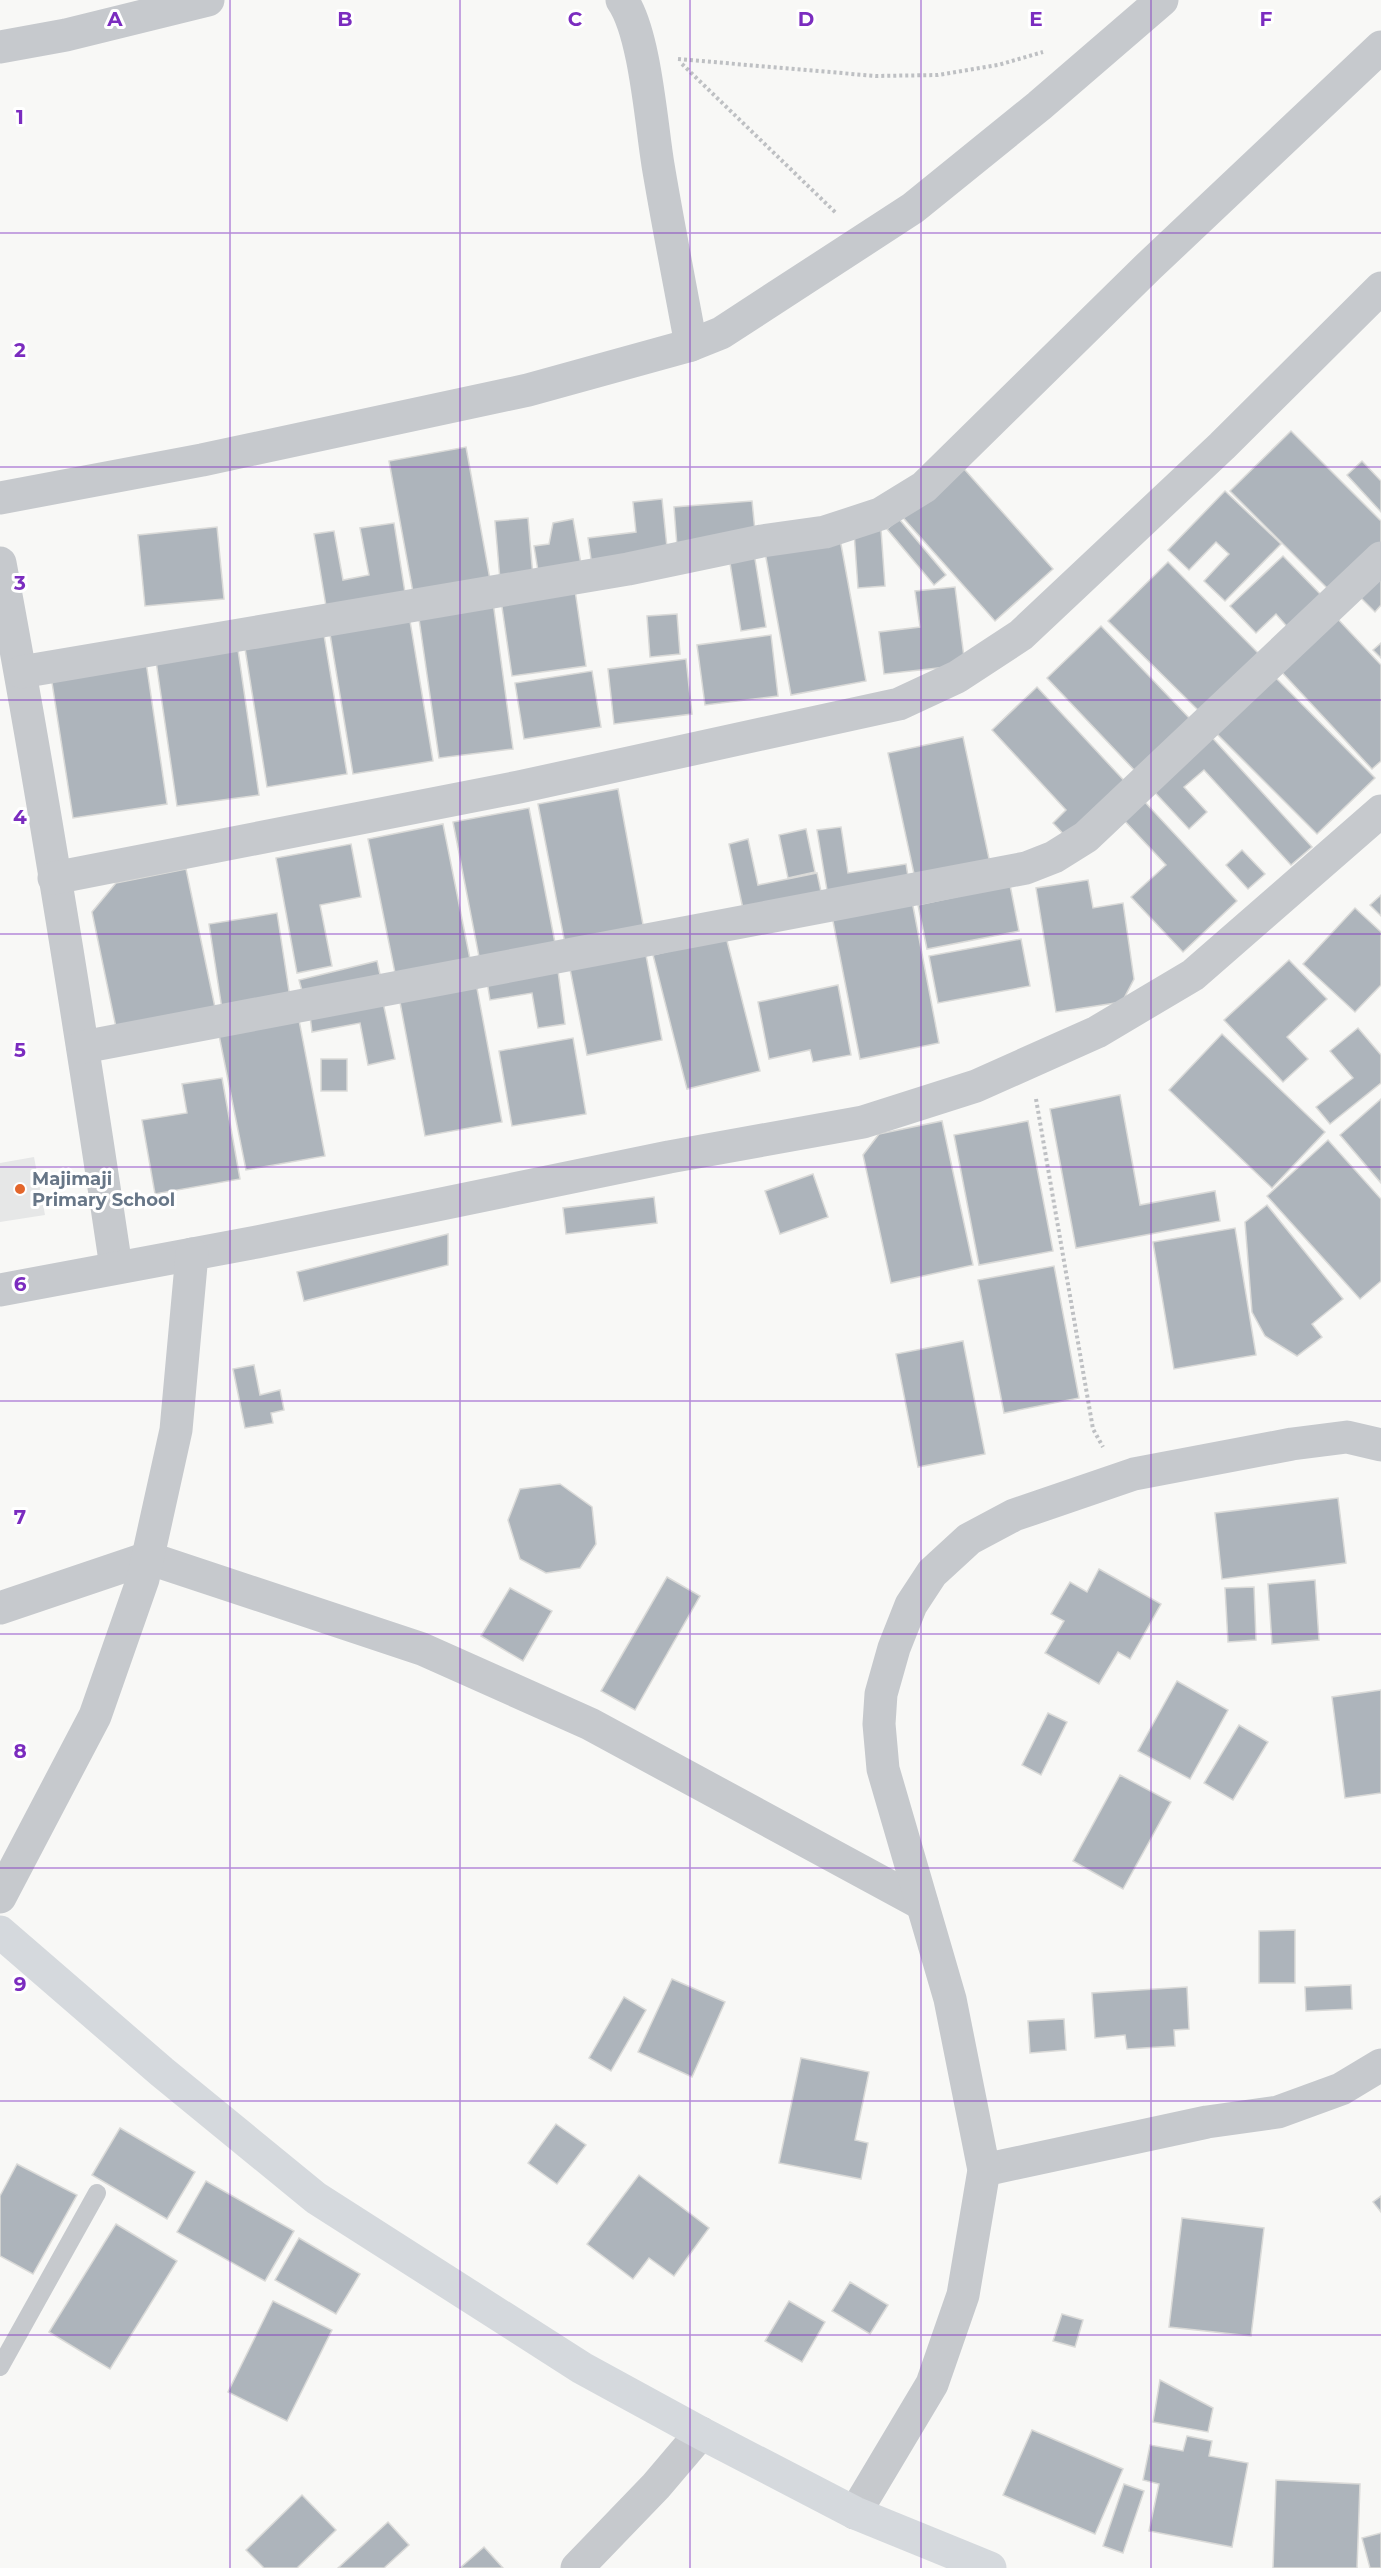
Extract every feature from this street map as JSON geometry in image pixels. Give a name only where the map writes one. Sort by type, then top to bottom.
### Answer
[{"type":"street","points":[[0,47],[66,35],[208,0]]},
{"type":"street","points":[[621,0],[627,7],[640,52],[691,345]]},
{"type":"street","points":[[0,498],[202,460],[517,393],[691,345],[721,333],[913,208],[1039,106],[1162,0]]},
{"type":"street","points":[[21,672],[628,570],[762,541],[825,532],[880,514],[924,487],[1148,267],[1381,47]]},
{"type":"street","points":[[54,878],[519,787],[899,704],[957,677],[1021,635],[1222,446],[1381,288]]},
{"type":"street","points":[[83,1047],[1026,868],[1054,857],[1086,837],[1381,558]]},
{"type":"street","points":[[0,563],[21,672],[83,1047],[116,1267]]},
{"type":"street","points":[[0,1290],[192,1254],[669,1157],[863,1122],[976,1086],[1097,1032],[1193,975],[1381,811]]},
{"type":"street","points":[[0,1898],[95,1716],[143,1579],[176,1430],[192,1254]]},
{"type":"street","points":[[855,2512],[932,2384],[963,2295],[984,2170],[950,1999],[883,1769],[879,1724],[881,1694],[894,1648],[911,1605],[932,1573],[969,1539],[1014,1515],[1134,1474],[1292,1444],[1377,1435]]},
{"type":"street","points":[[0,1608],[148,1558],[422,1649],[590,1724],[922,1904]]},
{"type":"street","points":[[0,1932],[162,2072],[316,2198],[582,2368],[701,2433],[855,2512],[990,2568]]},
{"type":"street","points":[[984,2170],[1196,2124],[1278,2112],[1341,2089],[1381,2065]]},
{"type":"street","points":[[577,2568],[656,2486],[701,2433]]},
{"type":"lane","points":[[0,2367],[97,2193]]},
{"type":"path","points":[[677,59],[876,76],[938,75],[998,65],[1053,49]]},
{"type":"path","points":[[670,52],[863,240]]},
{"type":"path","points":[[1029,1062],[1094,1429],[1099,1443],[1115,1460],[1134,1474]]},
{"type":"shaded area","name":"Majimaji Primary School","points":[[34,1157],[45,1215],[0,1222],[0,1163]]},
{"type":"building","points":[[1291,431],[1381,521],[1381,544],[1332,593],[1230,491]]},
{"type":"building","points":[[466,447],[491,585],[414,598],[389,461]]},
{"type":"building","points":[[957,461],[1053,569],[995,621],[898,512]]},
{"type":"building","points":[[1362,461],[1381,481],[1381,512],[1347,475]]},
{"type":"building","points":[[1225,491],[1281,544],[1225,601],[1204,581],[1229,554],[1216,542],[1189,570],[1168,550]]},
{"type":"building","points":[[662,499],[668,557],[592,566],[588,538],[636,532],[633,502]]},
{"type":"building","points":[[752,501],[756,541],[677,546],[674,507]]},
{"type":"building","points":[[528,518],[533,577],[500,580],[495,521]]},
{"type":"building","points":[[573,519],[581,564],[538,571],[534,546],[549,544],[553,523]]},
{"type":"building","points":[[899,519],[946,575],[934,585],[887,529]]},
{"type":"building","points":[[394,523],[406,599],[327,612],[314,534],[334,531],[343,580],[369,575],[360,528]]},
{"type":"building","points":[[217,527],[224,599],[145,606],[138,535]]},
{"type":"building","points":[[881,530],[885,586],[858,588],[854,532]]},
{"type":"building","points":[[840,539],[866,681],[791,695],[765,552]]},
{"type":"building","points":[[754,553],[766,627],[741,631],[729,557]]},
{"type":"building","points":[[1283,556],[1325,599],[1291,631],[1276,614],[1256,633],[1230,606]]},
{"type":"building","points":[[1168,562],[1263,658],[1204,716],[1108,621]]},
{"type":"building","points":[[1381,568],[1381,605],[1375,612],[1356,593]]},
{"type":"building","points":[[955,587],[965,665],[884,674],[879,632],[920,627],[915,591]]},
{"type":"building","points":[[575,590],[586,666],[512,676],[501,600]]},
{"type":"building","points":[[493,602],[513,749],[439,758],[418,612]]},
{"type":"building","points":[[677,614],[680,654],[650,657],[647,616]]},
{"type":"building","points":[[409,615],[433,761],[353,774],[329,628]]},
{"type":"building","points":[[1334,615],[1381,665],[1381,761],[1372,769],[1277,667]]},
{"type":"building","points":[[1101,626],[1193,722],[1138,774],[1047,678]]},
{"type":"building","points":[[323,629],[347,774],[267,787],[244,642]]},
{"type":"building","points":[[771,635],[778,696],[705,705],[697,645]]},
{"type":"building","points":[[237,643],[259,795],[177,806],[155,654]]},
{"type":"building","points":[[1381,643],[1381,658],[1373,650]]},
{"type":"building","points":[[686,659],[692,714],[614,724],[608,669]]},
{"type":"building","points":[[146,662],[167,804],[73,818],[51,676]]},
{"type":"building","points":[[592,671],[601,727],[524,739],[515,683]]},
{"type":"building","points":[[1271,673],[1375,778],[1317,834],[1213,730]]},
{"type":"building","points":[[1037,687],[1130,787],[1070,841],[1053,823],[1066,810],[992,730]]},
{"type":"building","points":[[1207,732],[1312,847],[1291,865],[1204,770],[1184,787],[1207,812],[1189,829],[1148,785]]},
{"type":"building","points":[[963,737],[991,868],[916,883],[888,753]]},
{"type":"building","points":[[618,789],[644,930],[565,944],[538,804]]},
{"type":"building","points":[[1142,799],[1237,901],[1183,952],[1131,897],[1166,865],[1122,818]]},
{"type":"building","points":[[529,808],[556,948],[480,962],[453,822]]},
{"type":"building","points":[[443,824],[471,964],[396,978],[368,839]]},
{"type":"building","points":[[841,827],[848,873],[906,864],[910,889],[829,902],[817,830]]},
{"type":"building","points":[[806,829],[815,872],[788,878],[779,835]]},
{"type":"building","points":[[748,839],[758,885],[817,873],[823,901],[745,918],[729,844]]},
{"type":"building","points":[[351,844],[361,897],[320,905],[332,966],[297,973],[276,858]]},
{"type":"building","points":[[1242,850],[1265,874],[1248,889],[1226,865]]},
{"type":"building","points":[[186,869],[217,1017],[118,1037],[92,912],[116,883]]},
{"type":"building","points":[[1088,880],[1093,908],[1123,903],[1134,979],[1122,1002],[1056,1012],[1036,888]]},
{"type":"building","points":[[1010,885],[1019,931],[927,949],[918,905]]},
{"type":"building","points":[[1381,895],[1381,916],[1370,905]]},
{"type":"building","points":[[912,901],[939,1043],[860,1059],[832,916]]},
{"type":"building","points":[[1355,908],[1381,932],[1381,985],[1355,1012],[1303,964]]},
{"type":"building","points":[[277,913],[290,998],[222,1009],[209,924]]},
{"type":"building","points":[[726,937],[760,1071],[687,1089],[653,955]]},
{"type":"building","points":[[1021,939],[1030,986],[938,1003],[929,956]]},
{"type":"building","points":[[645,950],[662,1040],[587,1055],[569,964]]},
{"type":"building","points":[[1289,960],[1327,999],[1287,1037],[1308,1059],[1283,1082],[1224,1020]]},
{"type":"building","points":[[377,961],[381,979],[304,998],[299,980]]},
{"type":"building","points":[[558,971],[565,1024],[538,1028],[532,993],[490,1000],[487,981]]},
{"type":"building","points":[[476,983],[502,1122],[425,1136],[399,997]]},
{"type":"building","points":[[838,985],[851,1055],[813,1062],[810,1050],[769,1059],[758,1002]]},
{"type":"building","points":[[383,1002],[395,1059],[368,1065],[360,1023],[312,1032],[310,1016]]},
{"type":"building","points":[[298,1015],[325,1156],[246,1170],[218,1030]]},
{"type":"building","points":[[1358,1028],[1381,1055],[1381,1083],[1330,1124],[1316,1107],[1353,1078],[1330,1051]]},
{"type":"building","points":[[1222,1034],[1325,1132],[1272,1188],[1169,1090]]},
{"type":"building","points":[[573,1038],[586,1114],[512,1126],[499,1051]]},
{"type":"building","points":[[321,1059],[347,1059],[347,1091],[321,1091]]},
{"type":"building","points":[[222,1078],[240,1179],[155,1194],[142,1120],[187,1113],[182,1084]]},
{"type":"building","points":[[1120,1095],[1140,1205],[1215,1191],[1220,1221],[1076,1248],[1050,1109]]},
{"type":"building","points":[[1381,1099],[1381,1183],[1340,1135]]},
{"type":"building","points":[[942,1121],[973,1265],[891,1283],[863,1155],[879,1134]]},
{"type":"building","points":[[1028,1121],[1053,1251],[979,1265],[954,1135]]},
{"type":"building","points":[[1328,1140],[1381,1199],[1381,1281],[1360,1299],[1267,1196]]},
{"type":"building","points":[[813,1174],[828,1217],[780,1234],[765,1191]]},
{"type":"building","points":[[654,1197],[657,1223],[566,1234],[563,1208]]},
{"type":"building","points":[[1267,1205],[1343,1299],[1312,1324],[1322,1337],[1297,1356],[1265,1336],[1252,1312],[1245,1222]]},
{"type":"building","points":[[1235,1228],[1256,1355],[1174,1369],[1153,1242]]},
{"type":"building","points":[[448,1234],[448,1265],[304,1301],[297,1272]]},
{"type":"building","points":[[1054,1266],[1079,1398],[1004,1413],[978,1280]]},
{"type":"building","points":[[963,1341],[985,1454],[918,1467],[896,1354]]},
{"type":"building","points":[[254,1365],[260,1395],[280,1390],[284,1410],[271,1413],[273,1423],[245,1428],[233,1369]]},
{"type":"building","points":[[560,1484],[592,1507],[596,1544],[580,1568],[546,1573],[520,1559],[508,1520],[520,1489]]},
{"type":"building","points":[[1338,1498],[1346,1563],[1222,1579],[1215,1513]]},
{"type":"building","points":[[1099,1569],[1161,1604],[1130,1659],[1118,1652],[1099,1684],[1045,1653],[1064,1621],[1051,1614],[1070,1582],[1087,1592]]},
{"type":"building","points":[[667,1577],[700,1596],[635,1710],[601,1691]]},
{"type":"building","points":[[1315,1580],[1319,1640],[1272,1644],[1268,1584]]},
{"type":"building","points":[[1254,1587],[1256,1640],[1228,1642],[1225,1588]]},
{"type":"building","points":[[510,1588],[552,1611],[523,1661],[481,1636]]},
{"type":"building","points":[[1177,1681],[1228,1710],[1190,1779],[1138,1751]]},
{"type":"building","points":[[1381,1690],[1381,1793],[1345,1798],[1332,1697]]},
{"type":"building","points":[[1048,1713],[1067,1722],[1041,1775],[1022,1765]]},
{"type":"building","points":[[1239,1725],[1268,1742],[1233,1800],[1204,1783]]},
{"type":"building","points":[[1120,1775],[1171,1802],[1123,1889],[1073,1861]]},
{"type":"building","points":[[1295,1930],[1295,1983],[1259,1983],[1259,1931]]},
{"type":"building","points":[[672,1979],[725,2002],[692,2077],[638,2052]]},
{"type":"building","points":[[1351,1985],[1352,2009],[1306,2011],[1305,1987]]},
{"type":"building","points":[[1187,1987],[1189,2029],[1174,2030],[1175,2046],[1127,2049],[1125,2035],[1095,2038],[1092,1993]]},
{"type":"building","points":[[624,1997],[646,2010],[611,2071],[589,2058]]},
{"type":"building","points":[[1064,2019],[1066,2050],[1030,2053],[1028,2021]]},
{"type":"building","points":[[801,2058],[869,2072],[855,2140],[868,2143],[861,2179],[779,2163]]},
{"type":"building","points":[[556,2124],[586,2145],[557,2184],[528,2163]]},
{"type":"building","points":[[120,2128],[195,2172],[167,2219],[92,2175]]},
{"type":"building","points":[[17,2164],[77,2195],[33,2274],[0,2256],[0,2196]]},
{"type":"building","points":[[639,2175],[709,2228],[674,2276],[649,2258],[633,2279],[587,2244]]},
{"type":"building","points":[[206,2181],[294,2231],[265,2281],[177,2232]]},
{"type":"building","points":[[1381,2196],[1381,2212],[1373,2202]]},
{"type":"building","points":[[1182,2218],[1264,2228],[1251,2336],[1169,2327]]},
{"type":"building","points":[[116,2224],[177,2261],[110,2369],[49,2332]]},
{"type":"building","points":[[299,2238],[360,2274],[336,2314],[275,2280]]},
{"type":"building","points":[[850,2282],[888,2305],[870,2334],[832,2311]]},
{"type":"building","points":[[273,2301],[332,2330],[287,2421],[228,2392]]},
{"type":"building","points":[[789,2301],[825,2322],[802,2362],[765,2341]]},
{"type":"building","points":[[1062,2314],[1083,2320],[1075,2347],[1053,2341]]},
{"type":"building","points":[[1160,2380],[1213,2408],[1208,2432],[1153,2422]]},
{"type":"building","points":[[1032,2430],[1123,2469],[1095,2534],[1003,2495]]},
{"type":"building","points":[[1187,2436],[1212,2441],[1209,2456],[1248,2463],[1232,2547],[1149,2531],[1159,2484],[1143,2480],[1150,2445],[1183,2451]]},
{"type":"building","points":[[1276,2480],[1360,2484],[1357,2568],[1273,2568]]},
{"type":"building","points":[[1124,2484],[1144,2491],[1123,2553],[1103,2546]]},
{"type":"building","points":[[302,2495],[336,2530],[297,2568],[264,2568],[246,2550]]},
{"type":"building","points":[[388,2522],[409,2545],[384,2568],[338,2568]]},
{"type":"building","points":[[1381,2533],[1381,2568],[1370,2568],[1362,2538]]},
{"type":"building","points":[[484,2547],[503,2568],[460,2568]]},
{"type":"place","name":"Majimaji Primary School","points":[[20,1189]]}]
